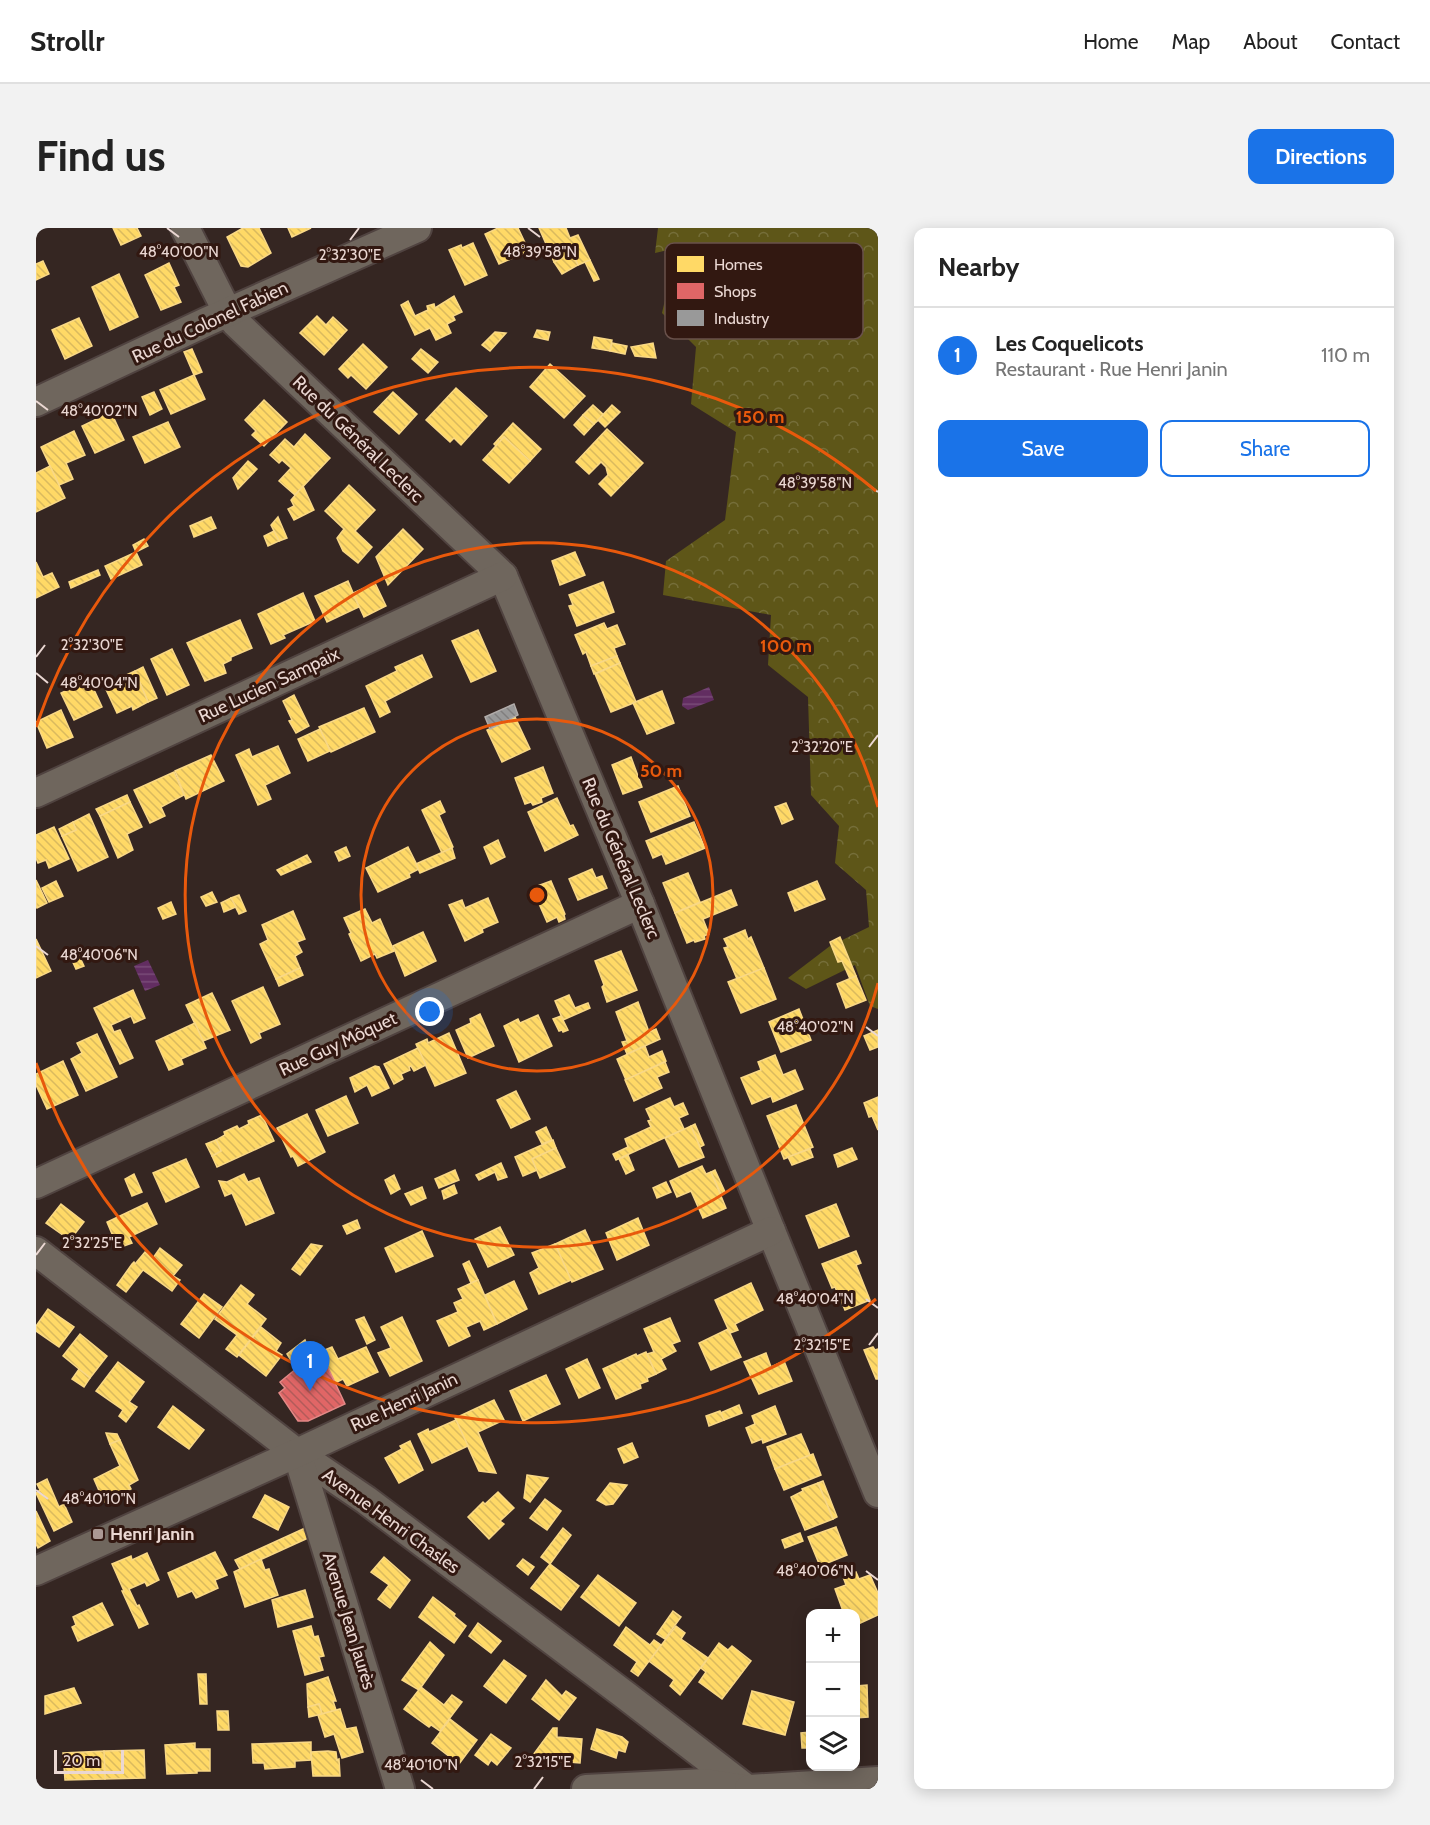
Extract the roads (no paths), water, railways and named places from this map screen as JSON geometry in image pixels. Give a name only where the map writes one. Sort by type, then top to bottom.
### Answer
[{"type":"street","name":"Rue du Général Leclerc","points":[[185,228],[228,313],[240,327],[503,576],[640,904],[878,1493]]},
{"type":"street","name":"Rue du Colonel Fabien","points":[[36,402],[417,228]]},
{"type":"street","name":"Rue Lucien Sampaix","points":[[36,793],[503,576]]},
{"type":"street","name":"Rue Guy Môquet","points":[[36,1184],[640,904]]},
{"type":"street","name":"Rue Henri Janin","points":[[36,1571],[297,1453],[771,1231]]},
{"type":"street","name":"Avenue Henri Chasles","points":[[36,1251],[297,1453],[366,1500],[748,1789]]},
{"type":"street","name":"Avenue Jean Jaurès","points":[[297,1453],[400,1789]]},
{"type":"street","points":[[586,1789],[705,1783],[748,1789],[878,1781]]},
{"type":"place","name":"Les Coquelicots","points":[[310,1391]]},
{"type":"place","name":"Henri Janin","points":[[98,1534]]}]
